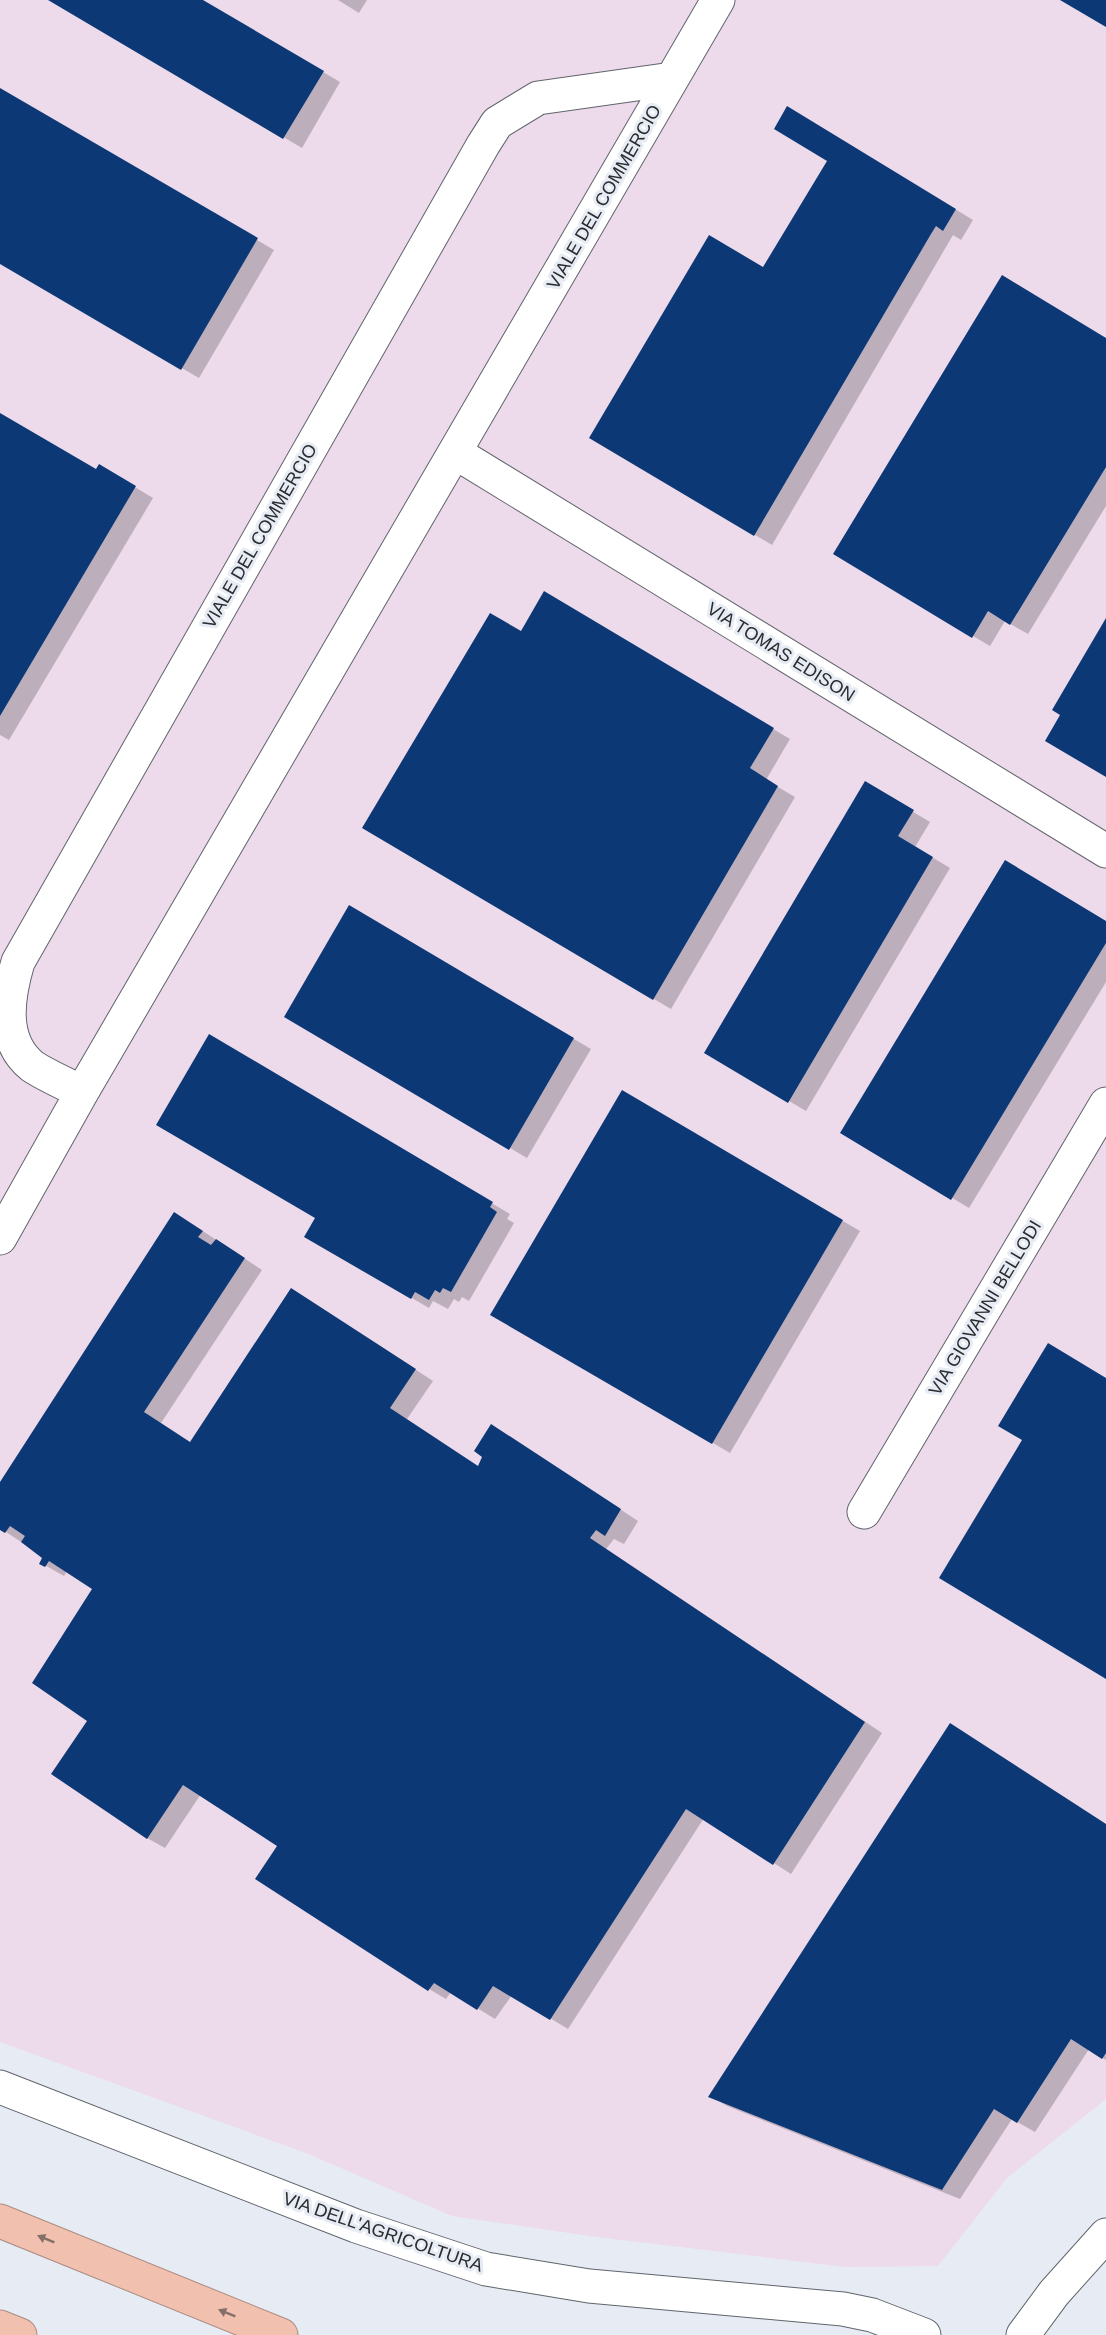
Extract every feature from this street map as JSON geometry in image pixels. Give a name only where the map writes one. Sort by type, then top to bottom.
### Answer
[{"type":"highway","points":[[0,2221],[281,2335]]},
{"type":"highway","points":[[0,2327],[20,2335]]},
{"type":"street","name":"VIALE DEL COMMERCIO","points":[[0,1238],[82,1092],[718,0]]},
{"type":"street","name":"VIALE DEL COMMERCIO","points":[[82,1092],[31,1065],[15,1043],[8,1021],[9,991],[18,962],[483,145],[497,123],[538,98],[672,79]]},
{"type":"street","name":"VIA TOMAS EDISON","points":[[456,453],[1106,851]]},
{"type":"street","name":"VIA GIOVANNI BELLODI","points":[[864,1512],[1106,1104]]},
{"type":"street","name":"VIA DELL'AGRICOLTURA","points":[[0,2087],[366,2229],[486,2269],[590,2286],[843,2309],[897,2324],[924,2335]]},
{"type":"street","points":[[1023,2335],[1054,2293],[1106,2235]]},
{"type":"shaded area","points":[[0,0],[1106,0],[1106,2099],[1007,2178],[938,2266],[846,2267],[597,2237],[452,2216],[306,2153],[0,2042]]},
{"type":"building","points":[[48,0],[203,0],[324,71],[283,139]]},
{"type":"building","points":[[1060,0],[1106,0],[1106,27]]},
{"type":"building","points":[[0,88],[258,238],[181,370],[0,264]]},
{"type":"building","points":[[787,106],[956,209],[943,231],[936,226],[931,234],[754,536],[589,438],[709,235],[763,267],[827,161],[774,129]]},
{"type":"building","points":[[1002,275],[1106,338],[1106,467],[1010,625],[988,611],[972,638],[833,554]]},
{"type":"building","points":[[0,413],[96,469],[99,464],[136,486],[0,716]]},
{"type":"building","points":[[544,591],[774,728],[750,768],[778,786],[653,1000],[362,828],[490,613],[521,631]]},
{"type":"building","points":[[1106,618],[1106,777],[1045,741],[1060,715],[1052,710]]},
{"type":"building","points":[[865,781],[914,810],[898,836],[933,857],[788,1103],[704,1053]]},
{"type":"building","points":[[1005,860],[1106,921],[1106,943],[951,1200],[840,1133]]},
{"type":"building","points":[[349,905],[574,1038],[509,1150],[284,1017]]},
{"type":"building","points":[[209,1034],[493,1202],[490,1207],[497,1212],[451,1292],[443,1288],[440,1293],[435,1290],[429,1300],[415,1292],[411,1299],[304,1237],[315,1218],[156,1125]]},
{"type":"building","points":[[622,1090],[843,1220],[712,1444],[490,1315]]},
{"type":"building","points":[[174,1212],[203,1231],[198,1237],[211,1245],[216,1239],[245,1258],[144,1412],[190,1442],[291,1288],[416,1369],[390,1408],[478,1466],[482,1457],[474,1451],[491,1424],[621,1509],[605,1536],[596,1530],[590,1538],[865,1722],[773,1865],[686,1809],[550,2020],[493,1986],[477,2010],[434,1983],[428,1991],[255,1879],[277,1846],[183,1785],[147,1839],[51,1774],[87,1721],[32,1683],[92,1589],[49,1561],[45,1567],[39,1564],[42,1558],[21,1542],[25,1536],[10,1526],[5,1533],[0,1530],[0,1482]]},
{"type":"building","points":[[1048,1343],[1106,1378],[1106,1679],[939,1578],[1022,1440],[998,1426]]},
{"type":"building","points":[[950,1723],[1106,1824],[1106,2053],[1102,2059],[1071,2039],[1017,2123],[994,2109],[942,2190],[708,2097]]}]
